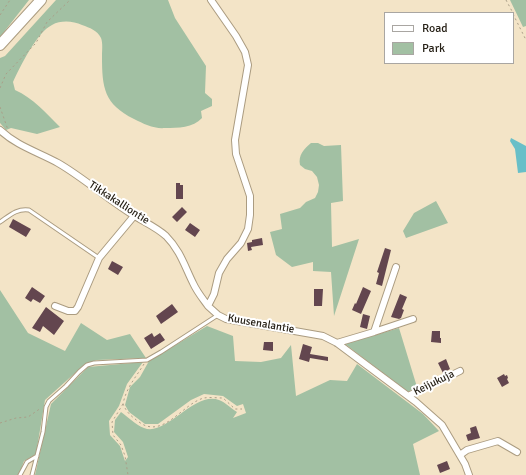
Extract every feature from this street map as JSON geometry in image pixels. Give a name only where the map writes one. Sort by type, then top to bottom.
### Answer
[{"type":"highway","points":[[0,45],[40,0]]},
{"type":"street","points":[[208,306],[214,294],[219,273],[227,259],[241,243],[248,229],[250,216],[250,196],[236,154],[237,123],[248,64],[246,52],[211,0]]},
{"type":"street","name":"Tikkakalliontie","points":[[0,130],[24,148],[48,158],[71,172],[134,216],[153,226],[162,233],[179,252],[193,284],[208,306]]},
{"type":"street","points":[[55,306],[68,311],[75,311],[99,258],[134,216]]},
{"type":"street","points":[[374,332],[396,267]]},
{"type":"street","name":"Kuusenalantie","points":[[208,306],[218,315],[226,319],[323,336],[337,343],[408,396],[442,425],[460,454],[469,475]]},
{"type":"street","points":[[337,343],[413,319]]},
{"type":"street","name":"Keijukuja","points":[[408,396],[460,371]]},
{"type":"street","points":[[460,454],[467,450],[498,441],[517,452]]},
{"type":"lane","points":[[0,222],[14,212],[23,209],[29,210],[99,258]]},
{"type":"lane","points":[[32,475],[43,432],[44,415],[49,401],[87,365],[98,362],[147,360],[218,315]]},
{"type":"lane","points":[[20,475],[27,462],[37,456]]},
{"type":"path","points":[[0,14],[10,0]]},
{"type":"path","points":[[0,88],[6,74],[36,43],[47,22],[70,0]]},
{"type":"path","points":[[506,0],[512,12]]},
{"type":"path","points":[[514,15],[526,40]]},
{"type":"path","points":[[0,108],[10,134],[9,138]]},
{"type":"path","points":[[128,475],[125,456],[121,444],[112,435],[112,422],[123,404],[129,385],[140,372],[147,360]]},
{"type":"path","points":[[123,404],[127,414],[144,426],[158,426],[176,417],[193,403],[205,398],[223,398],[235,409],[242,408]]},
{"type":"path","points":[[0,423],[16,418],[28,417],[49,401]]},
{"type":"green space","points":[[0,0],[29,0],[0,37]]},
{"type":"green space","points":[[56,0],[168,0],[175,18],[206,66],[205,93],[212,99],[212,106],[201,111],[202,118],[194,124],[185,127],[157,128],[134,119],[116,107],[107,94],[104,86],[102,67],[102,40],[99,35],[93,30],[78,24],[63,22],[56,23],[46,29],[35,42],[13,82],[15,90],[22,93],[44,111],[60,127],[37,134],[11,128],[6,130],[0,123],[0,58],[5,56]]},
{"type":"green space","points":[[510,0],[526,0],[526,26],[523,27]]},
{"type":"green space","points":[[311,143],[318,143],[324,146],[341,145],[343,201],[331,203],[332,247],[359,239],[334,316],[331,272],[313,271],[313,262],[292,267],[276,255],[270,232],[282,229],[280,214],[300,208],[306,202],[315,198],[318,192],[319,185],[317,177],[312,171],[305,169],[300,165],[301,155]]},
{"type":"green space","points":[[436,201],[448,223],[406,238],[403,231],[414,213]]},
{"type":"green space","points":[[0,290],[28,333],[65,351],[81,323],[107,340],[130,334],[146,358],[97,360],[85,364],[45,400],[36,454],[24,461],[19,475],[0,475]]},
{"type":"green space","points":[[207,326],[233,336],[235,361],[261,362],[281,358],[291,345],[296,396],[330,380],[347,381],[357,364],[423,414],[439,431],[413,444],[420,475],[35,475],[51,404],[88,367],[143,362],[127,384],[119,406],[109,421],[110,435],[120,446],[125,461],[128,457],[123,442],[114,432],[115,420],[121,412],[141,427],[153,429],[171,421],[190,407],[210,399],[219,400],[237,412],[233,418],[246,413],[243,404],[237,406],[223,396],[204,394],[191,400],[158,424],[145,424],[129,412],[125,405],[130,387],[140,377],[149,361]]},
{"type":"green space","points":[[399,328],[417,387],[408,392],[345,344]]},
{"type":"water","points":[[511,138],[526,146],[526,172],[518,173],[515,149],[510,141]]},
{"type":"building","points":[[176,183],[183,185],[183,199],[176,199]]},
{"type":"building","points":[[182,207],[187,212],[177,222],[172,217]]},
{"type":"building","points":[[13,219],[31,229],[26,237],[9,227]]},
{"type":"building","points":[[190,223],[200,230],[195,237],[185,230]]},
{"type":"building","points":[[262,238],[263,245],[251,247],[252,250],[248,251],[247,243],[252,242],[252,240]]},
{"type":"building","points":[[385,248],[391,250],[382,286],[376,284],[379,273],[377,272]]},
{"type":"building","points":[[112,261],[123,267],[118,275],[108,269]]},
{"type":"building","points":[[32,287],[45,296],[40,303],[33,299],[31,302],[25,298]]},
{"type":"building","points":[[363,287],[371,291],[361,314],[352,310]]},
{"type":"building","points":[[314,289],[323,289],[322,306],[314,306]]},
{"type":"building","points":[[400,294],[407,297],[402,309],[404,310],[401,318],[399,319],[391,317]]},
{"type":"building","points":[[172,304],[178,312],[161,324],[156,316]]},
{"type":"building","points":[[46,307],[64,321],[54,335],[43,326],[40,332],[32,328]]},
{"type":"building","points":[[363,314],[370,316],[367,329],[360,327]]},
{"type":"building","points":[[432,331],[440,331],[441,343],[431,342]]},
{"type":"building","points":[[152,333],[154,337],[160,333],[165,340],[151,349],[144,338]]},
{"type":"building","points":[[264,342],[273,342],[273,351],[263,350]]},
{"type":"building","points":[[303,344],[312,347],[310,354],[328,357],[328,361],[310,358],[309,362],[299,359]]},
{"type":"building","points":[[446,359],[450,369],[443,373],[438,363]]},
{"type":"building","points":[[504,374],[505,376],[507,375],[509,383],[502,387],[497,378]]},
{"type":"building","points":[[476,426],[480,438],[468,441],[466,435],[471,433],[470,428]]},
{"type":"building","points":[[447,461],[450,469],[440,473],[437,465]]}]
